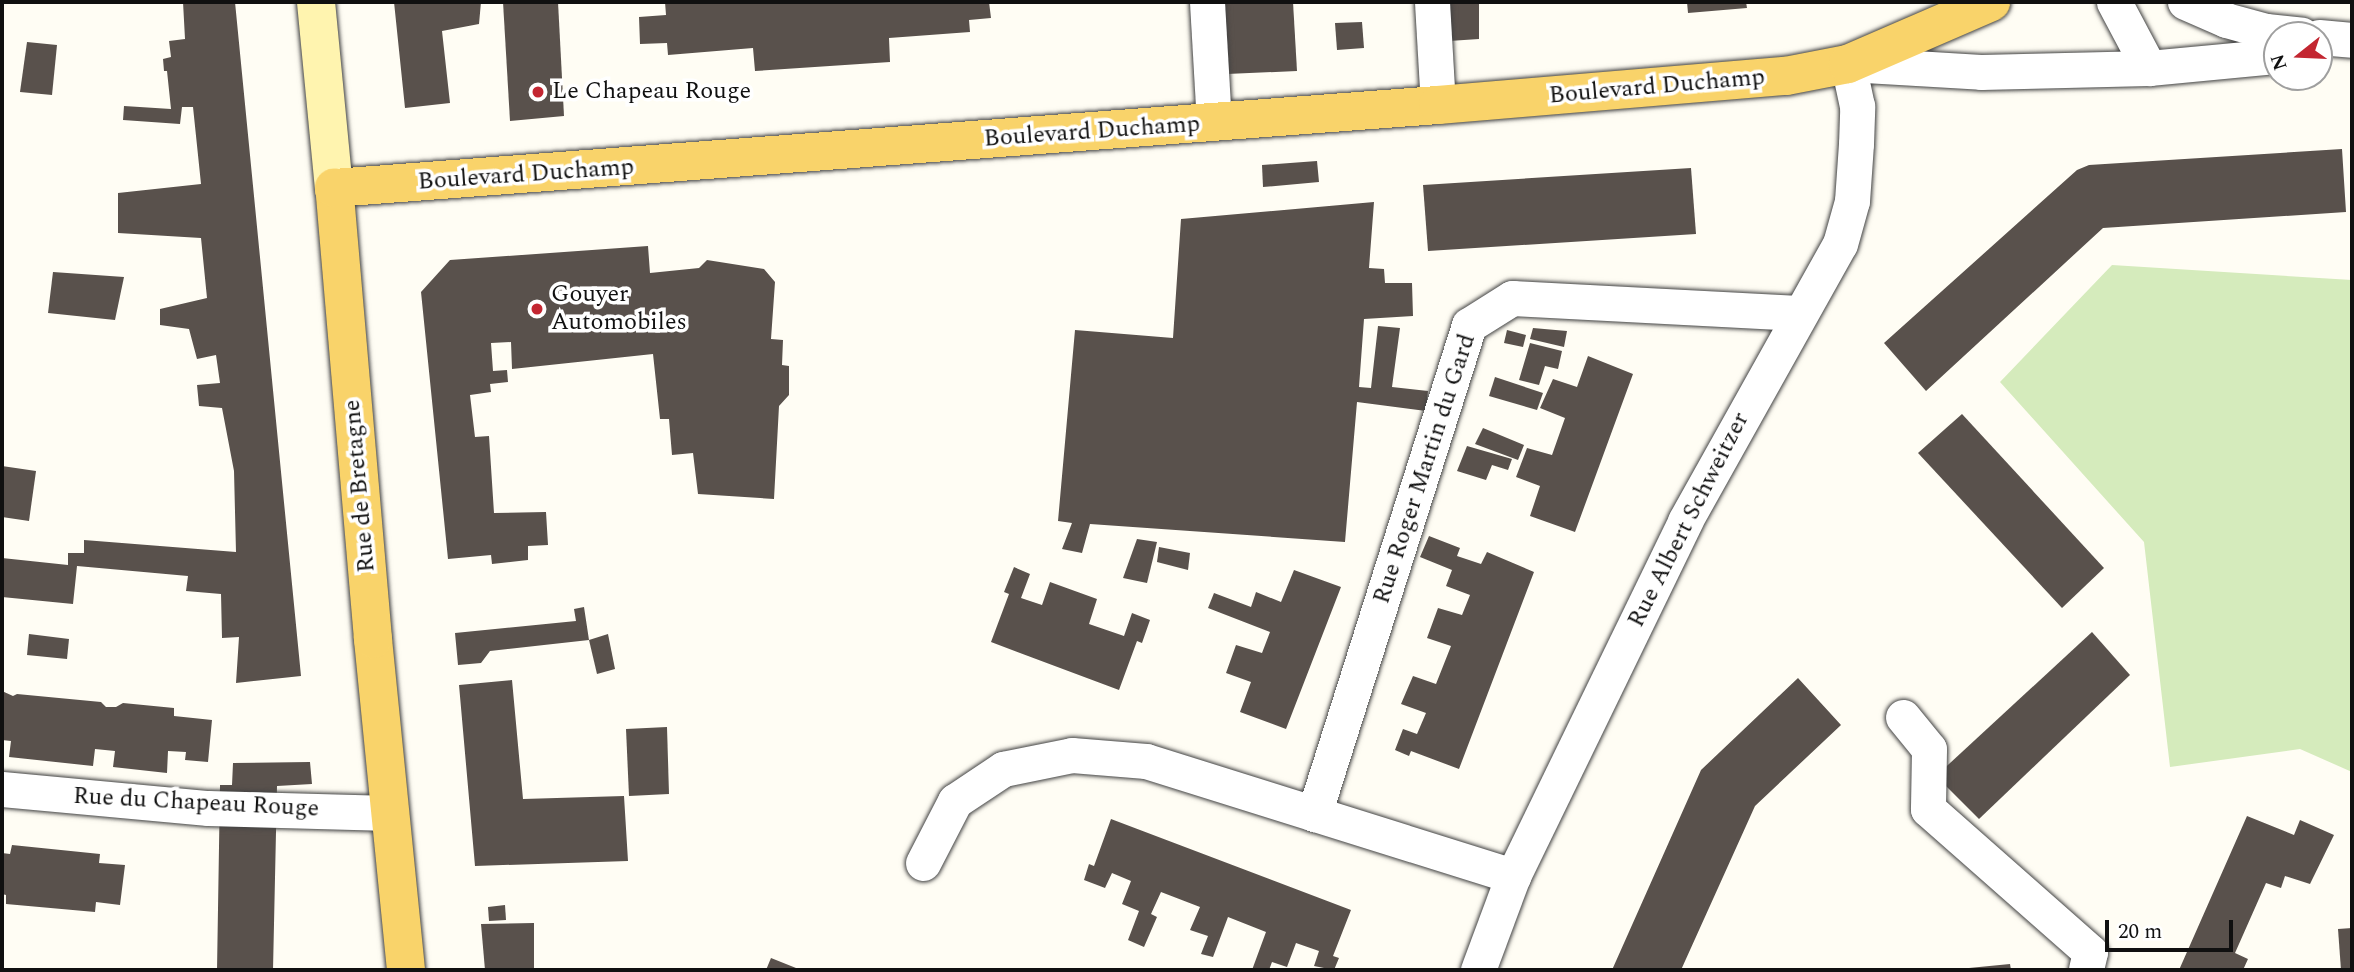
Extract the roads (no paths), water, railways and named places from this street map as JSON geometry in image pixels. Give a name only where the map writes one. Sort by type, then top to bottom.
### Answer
[{"type":"main road","name":"Rue de Bretagne","points":[[316,2],[390,813],[407,970]]},
{"type":"main road","name":"Boulevard Duchamp","points":[[334,188],[1438,105],[1786,76],[1848,64],[1991,2]]},
{"type":"street","points":[[1207,2],[1214,122]]},
{"type":"street","points":[[1432,2],[1438,105]]},
{"type":"street","points":[[2114,2],[2149,68]]},
{"type":"street","points":[[2185,2],[2226,20],[2263,30]]},
{"type":"street","points":[[2333,38],[2352,40]]},
{"type":"street","points":[[2333,51],[2352,49]]},
{"type":"street","name":"Boulevard Duchamp","points":[[1848,64],[1981,72],[2149,68],[2263,57]]},
{"type":"street","name":"Rue Albert Schweitzer","points":[[1478,970],[1513,876],[1685,521],[1840,244],[1852,201],[1857,106],[1848,64]]},
{"type":"street","name":"Rue Roger Martin du Gard","points":[[1314,814],[1469,325],[1512,298],[1799,313]]},
{"type":"street","points":[[1903,718],[1928,749],[1928,809],[2090,952],[2086,970]]},
{"type":"street","points":[[923,863],[955,801],[1003,769],[1072,755],[1146,761],[1513,876]]},
{"type":"street","name":"Rue du Chapeau Rouge","points":[[2,789],[208,807],[390,813]]},
{"type":"place","name":"Le Chapeau Rouge","points":[[538,92]]},
{"type":"place","name":"Gouyer Automobiles","points":[[537,309]]}]
